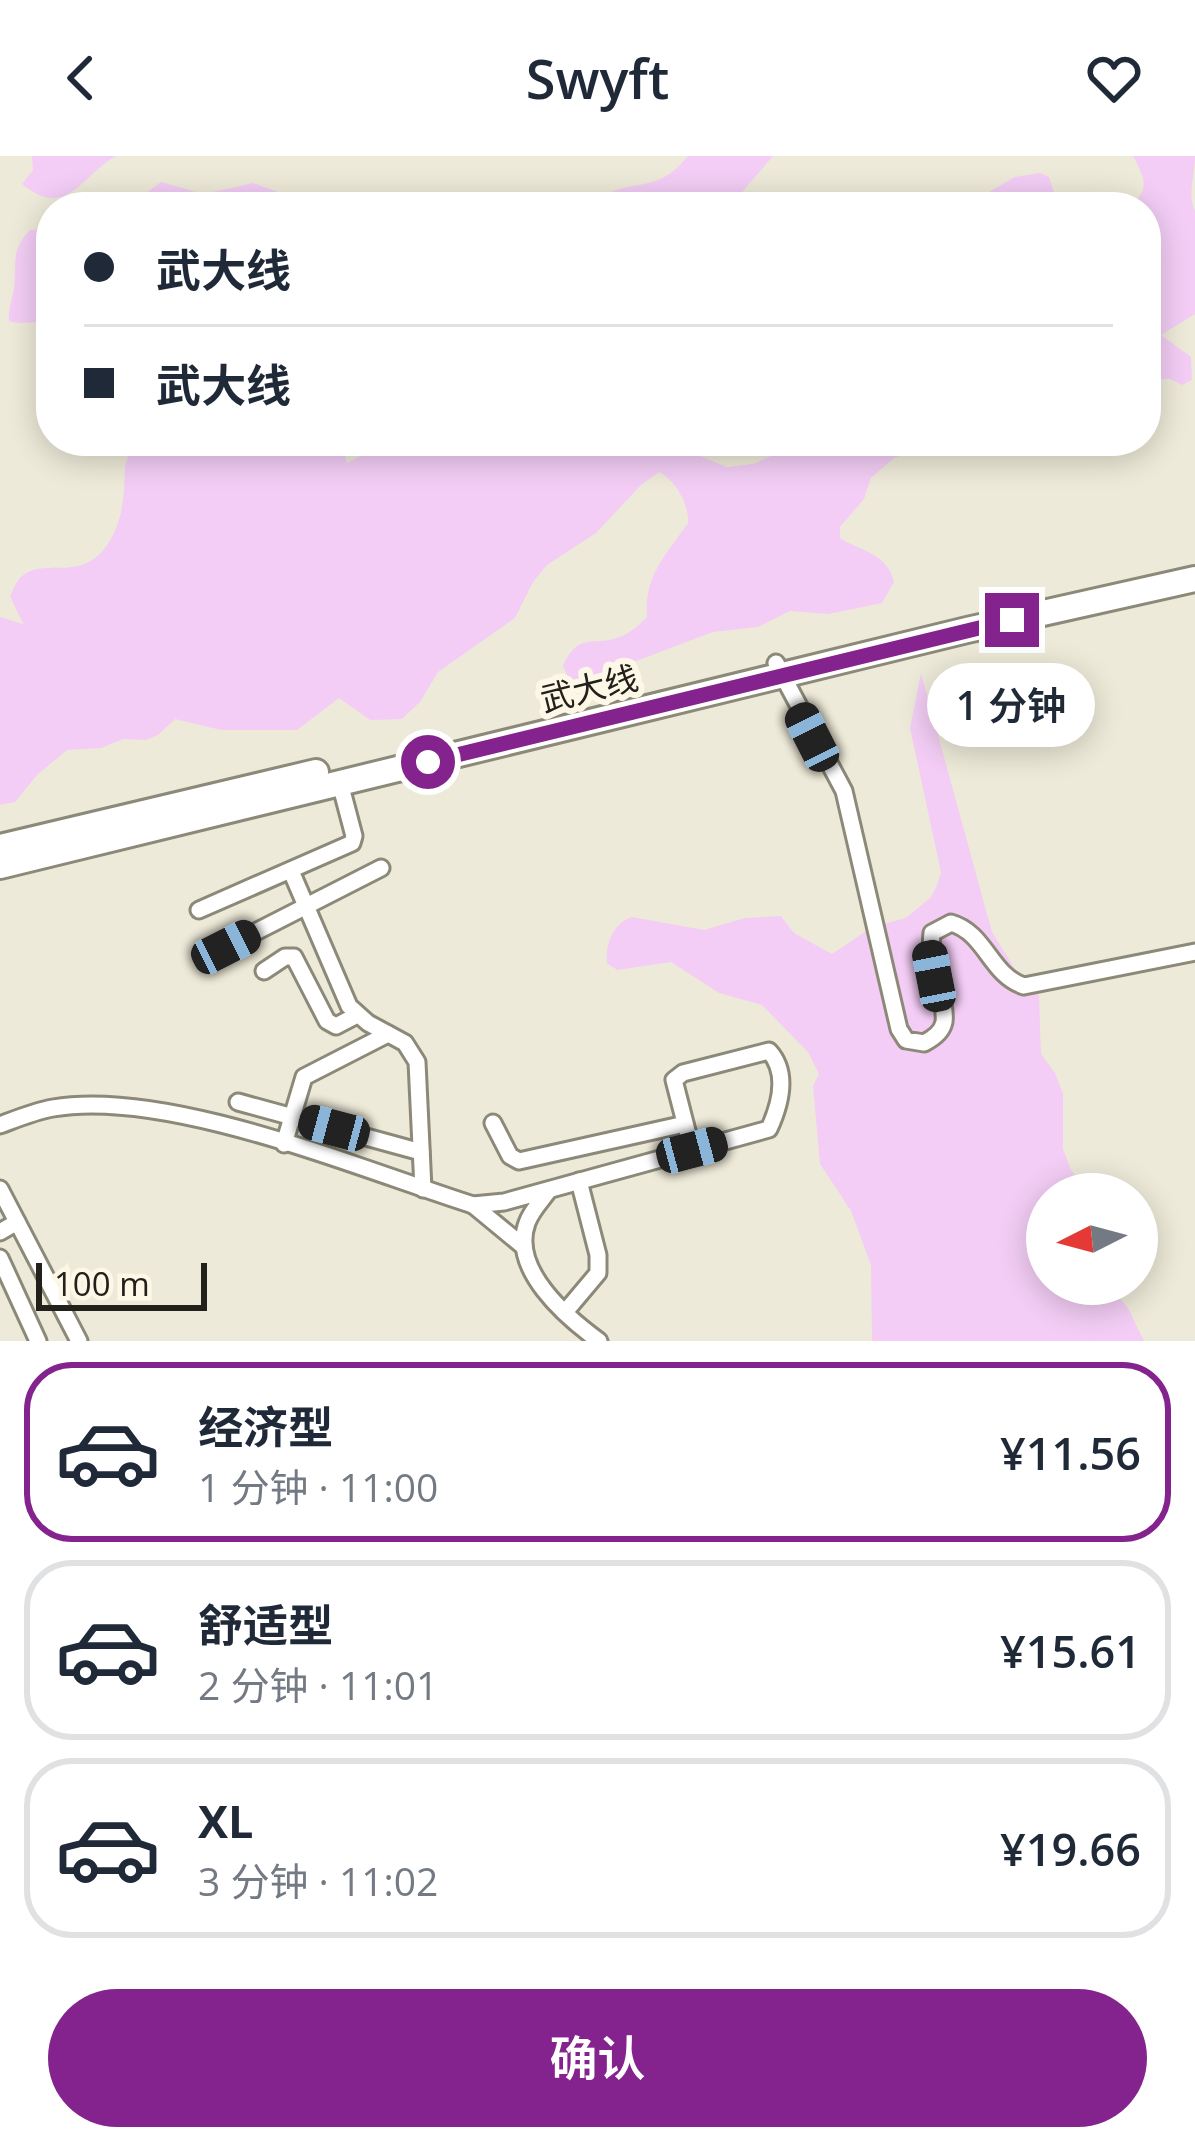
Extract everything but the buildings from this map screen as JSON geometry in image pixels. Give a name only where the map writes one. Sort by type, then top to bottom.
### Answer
[{"type":"highway","name":"武大线","points":[[0,866],[1195,566]]},
{"type":"highway","name":"武大线","points":[[0,847],[1195,579]]},
{"type":"street","points":[[778,669],[844,791],[899,1029],[906,1040],[924,1043],[936,1036],[944,1022],[930,951],[932,933],[951,923],[974,935],[1003,977],[1024,986],[1195,952]]},
{"type":"street","points":[[199,910],[352,843],[340,783]]},
{"type":"street","points":[[226,947],[381,868]]},
{"type":"street","points":[[291,871],[349,1006],[405,1043],[417,1062],[423,1189]]},
{"type":"street","points":[[264,971],[294,957],[327,1021],[336,1026],[357,1015]]},
{"type":"street","points":[[284,1144],[304,1077],[388,1034]]},
{"type":"street","points":[[473,1205],[504,1202],[769,1129],[781,1096],[779,1061],[769,1051],[683,1073],[674,1080],[692,1150]]},
{"type":"street","points":[[238,1102],[421,1152]]},
{"type":"street","points":[[0,1125],[53,1108],[113,1105],[197,1119],[473,1205],[524,1246]]},
{"type":"street","points":[[493,1123],[510,1156],[519,1161],[686,1124]]},
{"type":"street","points":[[566,1311],[598,1273],[579,1181]]},
{"type":"street","points":[[0,1189],[79,1341]]},
{"type":"street","points":[[549,1190],[526,1225],[524,1246],[530,1270],[599,1341]]},
{"type":"street","points":[[0,1232],[17,1222]]},
{"type":"street","points":[[0,1258],[38,1341]]},
{"type":"shaded area","points":[[32,156],[116,156],[70,192],[36,193],[22,184],[33,170]]},
{"type":"shaded area","points":[[688,156],[773,156],[742,192],[611,192],[655,181]]},
{"type":"shaded area","points":[[1133,156],[1195,156],[1191,191],[1195,314],[1161,335],[1161,192],[1142,192],[1141,171]]},
{"type":"shaded area","points":[[1040,173],[1049,177],[1054,192],[989,192],[1015,177]]},
{"type":"shaded area","points":[[161,182],[197,192],[147,192]]},
{"type":"shaded area","points":[[253,183],[277,192],[213,192]]},
{"type":"shaded area","points":[[36,229],[36,322],[20,323],[9,321],[10,308],[17,251],[30,230]]},
{"type":"shaded area","points":[[1161,335],[1191,357],[1192,380],[1182,385],[1161,379]]},
{"type":"shaded area","points":[[129,456],[345,456],[347,463],[361,456],[700,456],[727,467],[771,456],[899,456],[871,478],[864,499],[840,527],[840,538],[880,559],[894,582],[882,603],[828,614],[790,611],[758,627],[713,632],[615,669],[582,689],[573,688],[563,666],[569,655],[581,644],[626,634],[647,617],[653,577],[688,523],[680,494],[659,472],[596,533],[547,565],[515,618],[438,672],[420,702],[402,719],[370,720],[339,698],[297,730],[221,730],[175,719],[146,740],[123,739],[101,748],[67,750],[15,802],[0,805],[0,617],[23,624],[10,596],[29,572],[78,566],[103,551],[120,517]]},
{"type":"shaded area","points":[[921,673],[992,932],[1020,977],[1039,995],[1041,1054],[1063,1094],[1063,1149],[1074,1173],[1026,1173],[1026,1305],[1126,1305],[1144,1341],[872,1341],[871,1265],[851,1211],[820,1164],[813,1086],[819,1074],[808,1052],[762,1005],[719,993],[671,962],[617,970],[607,963],[612,936],[632,917],[704,930],[745,918],[781,916],[794,933],[832,954],[872,927],[906,918],[931,897],[941,872],[910,728]]},
{"type":"route","points":[[428,762],[1012,620]]}]
